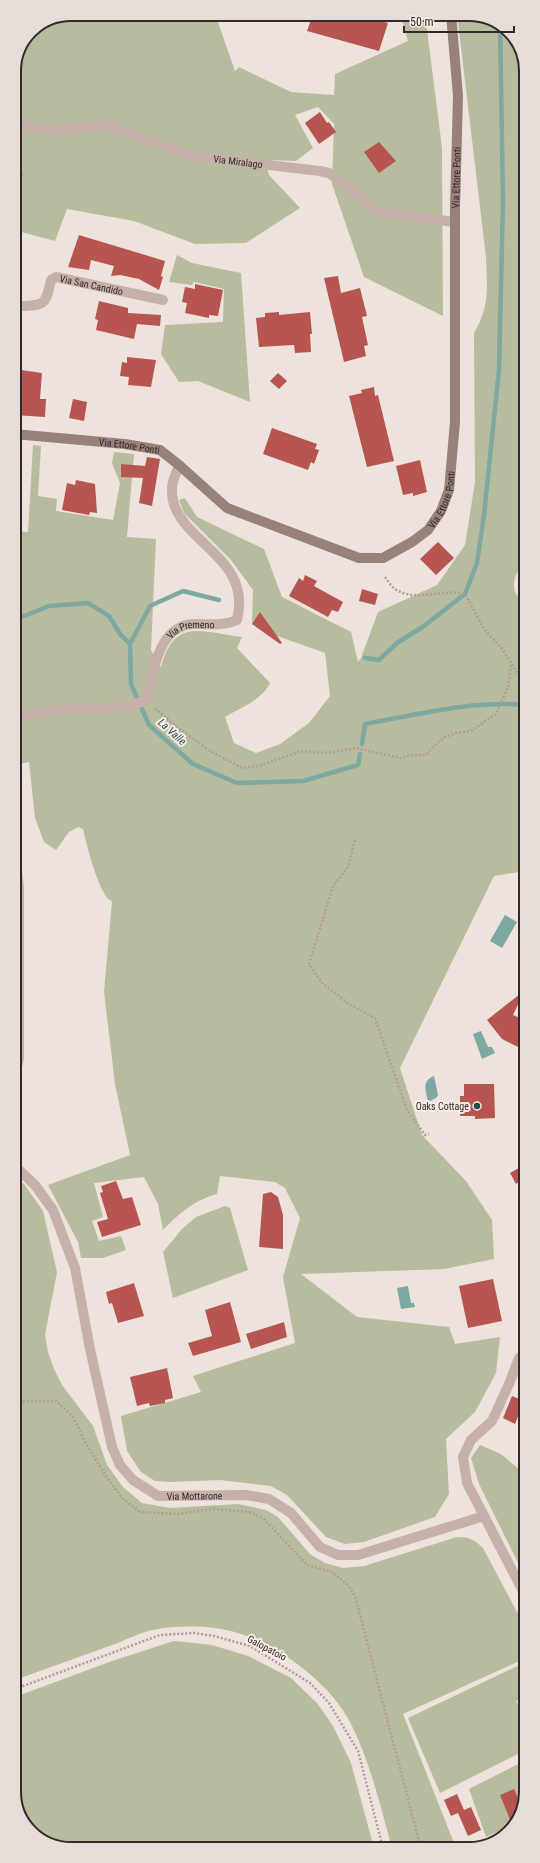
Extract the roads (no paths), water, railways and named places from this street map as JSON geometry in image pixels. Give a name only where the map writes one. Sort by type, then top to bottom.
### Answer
[{"type":"street","name":"Via Ettore Ponti","points":[[21,435],[125,444],[160,450],[227,508],[359,558],[383,558],[412,542],[428,530],[442,511],[449,490],[455,422],[455,222],[458,96],[452,21]]},
{"type":"street","name":"Via Miralago","points":[[21,124],[48,131],[106,125],[115,126],[123,131],[158,143],[185,155],[329,173],[377,211],[455,222]]},
{"type":"street","name":"Via San Candido","points":[[21,306],[37,306],[44,302],[48,295],[51,280],[56,277],[163,300]]},
{"type":"street","name":"Via Premeno","points":[[21,719],[36,713],[131,706],[147,697],[159,652],[170,632],[186,624],[228,624],[237,620],[240,606],[236,584],[229,568],[177,514],[172,488],[179,465]]},
{"type":"street","name":"Via Mottarone","points":[[21,1172],[35,1185],[53,1210],[75,1268],[90,1349],[112,1447],[120,1465],[133,1480],[158,1496],[246,1495],[269,1499],[291,1513],[320,1547],[338,1555],[358,1555],[484,1516]]},
{"type":"street","points":[[519,1358],[492,1421],[471,1440],[463,1457],[467,1483],[519,1584]]},
{"type":"water","points":[[505,915],[517,922],[502,948],[490,941]]},
{"type":"water","points":[[481,1031],[488,1047],[492,1047],[495,1053],[482,1059],[473,1034]]},
{"type":"water","points":[[434,1076],[438,1095],[436,1098],[428,1102],[425,1087],[427,1081]]},
{"type":"water","points":[[408,1286],[411,1303],[414,1303],[415,1307],[401,1309],[397,1288]]},
{"type":"waterway","points":[[365,658],[379,660],[397,643],[424,626],[465,594],[477,563],[484,515],[499,370],[503,201],[500,32]]},
{"type":"waterway","points":[[130,644],[150,606],[183,591],[219,600]]},
{"type":"waterway","name":"La Valle","points":[[21,617],[49,606],[88,603],[109,616],[120,634],[130,644],[131,684],[149,725],[193,764],[237,783],[303,781],[358,765],[360,754]]},
{"type":"waterway","name":"La Valle","points":[[362,744],[365,724],[465,706],[519,705]]},
{"type":"place","name":"Oaks Cottage","points":[[477,1106]]}]
